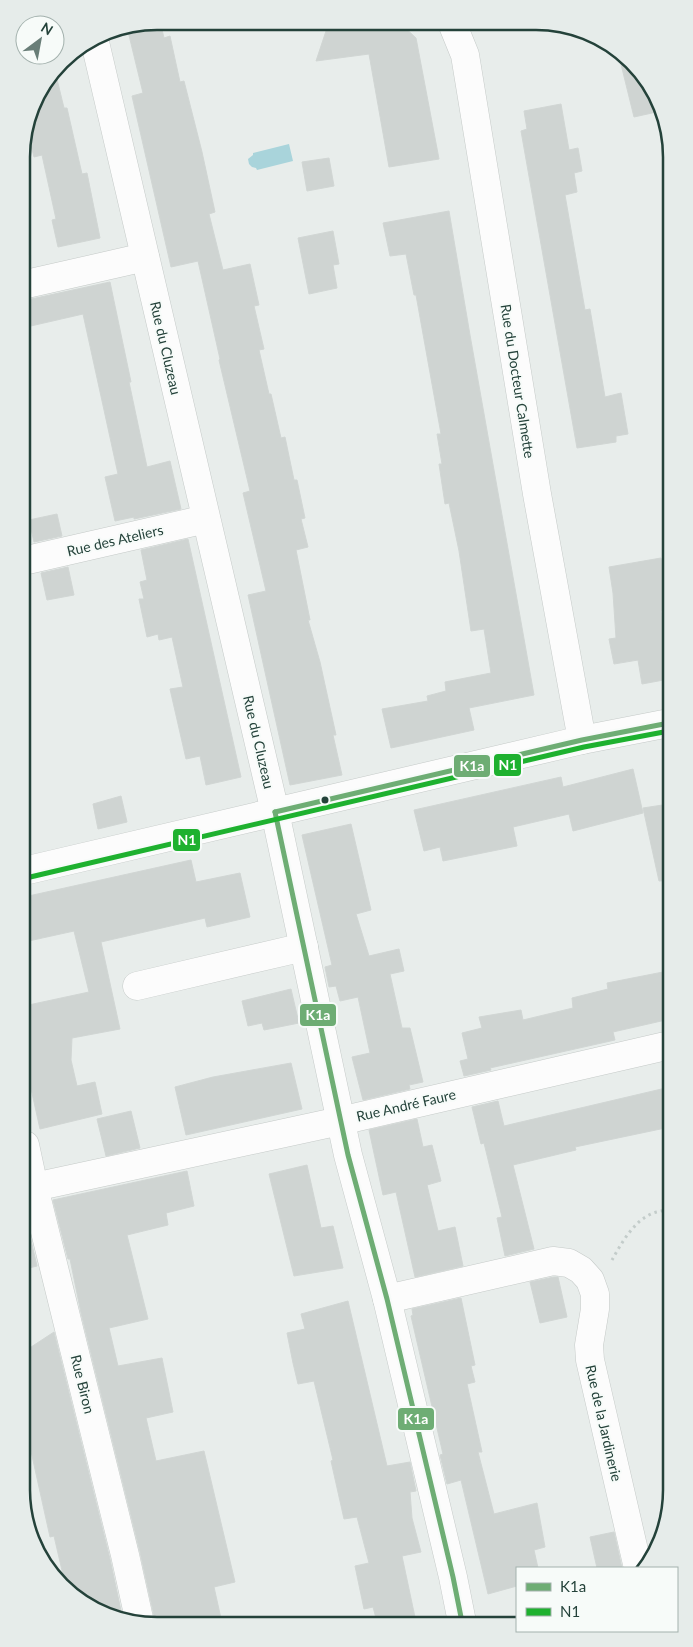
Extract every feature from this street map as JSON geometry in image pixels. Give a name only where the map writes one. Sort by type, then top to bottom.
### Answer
[{"type":"street","name":"Rue du Docteur Calmette","points":[[455,30],[465,55],[537,494],[582,740]]},
{"type":"street","name":"Rue du Cluzeau","points":[[96,46],[275,812],[348,1155],[387,1298],[461,1617]]},
{"type":"street","points":[[30,283],[145,257]]},
{"type":"street","name":"Rue des Ateliers","points":[[30,559],[206,519]]},
{"type":"street","points":[[30,870],[582,740],[663,724]]},
{"type":"street","points":[[137,986],[304,946]]},
{"type":"street","name":"Rue André Faure","points":[[30,1188],[663,1047]]},
{"type":"street","name":"Rue Biron","points":[[30,1192],[125,1555],[138,1616]]},
{"type":"street","name":"Rue de la Jardinerie","points":[[387,1298],[553,1261],[569,1263],[581,1270],[590,1280],[595,1294],[595,1309],[589,1345],[590,1360],[638,1566]]},
{"type":"path","points":[[610,1263],[627,1236],[638,1223],[651,1214],[663,1211]]},
{"type":"water","points":[[289,144],[293,161],[257,170],[249,164],[248,159],[253,153]]},
{"type":"building","points":[[162,30],[164,38],[170,36],[180,82],[184,81],[215,212],[209,214],[223,270],[250,264],[259,305],[254,306],[264,349],[259,350],[281,438],[285,437],[294,480],[297,480],[305,518],[301,519],[308,547],[296,550],[310,620],[308,620],[320,662],[336,735],[333,735],[342,775],[290,785],[248,595],[266,591],[243,493],[250,491],[198,261],[171,267],[132,96],[143,93],[128,33]]},
{"type":"building","points":[[326,30],[407,30],[416,38],[439,159],[389,167],[369,54],[316,61]]},
{"type":"building","points":[[620,61],[642,86],[655,112],[634,117]]},
{"type":"building","points":[[57,78],[64,108],[67,108],[82,174],[87,173],[100,238],[58,247],[52,220],[56,219],[42,155],[34,157],[31,143],[32,132],[40,108]]},
{"type":"building","points":[[561,104],[569,150],[578,148],[582,171],[574,173],[577,192],[565,195],[585,310],[590,309],[605,397],[621,393],[628,434],[616,436],[616,442],[577,448],[521,131],[527,129],[524,111]]},
{"type":"building","points":[[329,158],[334,186],[307,191],[302,162]]},
{"type":"building","points":[[449,211],[534,695],[469,708],[474,730],[391,748],[382,709],[428,701],[427,696],[446,691],[445,682],[491,673],[484,629],[471,631],[459,551],[449,503],[445,504],[439,464],[442,464],[437,434],[441,434],[416,295],[414,295],[406,254],[390,256],[383,223]]},
{"type":"building","points":[[333,231],[339,264],[333,265],[337,288],[309,294],[298,238]]},
{"type":"building","points":[[110,282],[147,467],[170,461],[181,509],[115,521],[105,477],[118,474],[83,314],[30,326],[30,299]]},
{"type":"building","points":[[57,514],[62,536],[34,542],[30,520]]},
{"type":"building","points":[[188,539],[241,777],[206,785],[200,756],[186,759],[170,689],[183,687],[172,637],[159,640],[158,634],[147,637],[139,599],[144,599],[140,582],[147,580],[141,550]]},
{"type":"building","points":[[661,558],[663,569],[663,611],[661,611],[663,622],[663,680],[642,684],[638,660],[614,664],[609,639],[616,638],[609,567]]},
{"type":"building","points":[[68,567],[74,595],[47,600],[41,573]]},
{"type":"building","points":[[633,769],[643,813],[573,831],[569,814],[513,827],[517,846],[443,861],[440,847],[424,851],[414,810],[561,777],[563,787]]},
{"type":"building","points":[[121,796],[127,822],[98,829],[93,804]]},
{"type":"building","points":[[663,805],[663,881],[659,881],[643,808]]},
{"type":"building","points":[[351,824],[371,910],[356,914],[369,956],[399,949],[404,971],[390,974],[402,1028],[410,1028],[423,1082],[409,1085],[410,1089],[363,1100],[352,1057],[370,1053],[358,997],[340,1001],[336,986],[329,987],[325,967],[332,965],[302,835]]},
{"type":"building","points":[[191,860],[196,882],[240,873],[250,917],[207,927],[205,918],[101,942],[120,1029],[72,1038],[71,1060],[77,1086],[95,1082],[102,1114],[40,1129],[30,1084],[30,1005],[89,992],[74,931],[30,941],[30,896]]},
{"type":"building","points":[[663,972],[663,1021],[613,1032],[615,1040],[490,1068],[491,1070],[464,1076],[460,1061],[468,1059],[462,1033],[482,1028],[479,1017],[521,1010],[523,1020],[573,1008],[572,998],[608,989],[607,983]]},
{"type":"building","points":[[291,989],[299,1023],[264,1030],[262,1023],[248,1026],[242,1001]]},
{"type":"building","points":[[291,1063],[302,1109],[186,1135],[175,1087],[213,1077]]},
{"type":"building","points":[[663,1089],[663,1128],[575,1147],[576,1150],[513,1165],[534,1249],[505,1256],[497,1218],[502,1217],[484,1143],[481,1144],[472,1107],[498,1101],[504,1126]]},
{"type":"building","points":[[131,1111],[140,1148],[106,1156],[97,1119]]},
{"type":"building","points":[[417,1119],[423,1147],[432,1145],[441,1181],[427,1185],[438,1231],[455,1227],[463,1266],[415,1277],[396,1192],[383,1195],[369,1130]]},
{"type":"building","points":[[307,1165],[321,1228],[333,1226],[343,1268],[294,1276],[269,1174]]},
{"type":"building","points":[[187,1171],[194,1206],[166,1213],[168,1225],[127,1235],[148,1319],[109,1328],[118,1366],[162,1358],[173,1412],[146,1418],[156,1461],[204,1451],[235,1582],[214,1587],[221,1617],[154,1617],[81,1313],[70,1259],[68,1259],[53,1200]]},
{"type":"building","points":[[30,1236],[37,1266],[30,1268]]},
{"type":"building","points":[[558,1277],[567,1317],[540,1323],[530,1282]]},
{"type":"building","points":[[461,1298],[475,1365],[471,1366],[475,1382],[467,1384],[482,1452],[478,1452],[494,1514],[537,1503],[545,1547],[534,1550],[538,1567],[516,1567],[516,1586],[488,1594],[461,1480],[447,1484],[440,1455],[443,1454],[411,1316],[413,1315],[412,1309]]},
{"type":"building","points":[[348,1301],[387,1466],[410,1462],[416,1491],[410,1492],[412,1518],[421,1552],[402,1556],[415,1617],[376,1617],[373,1607],[364,1609],[355,1566],[369,1563],[357,1517],[344,1519],[331,1461],[333,1460],[314,1381],[298,1384],[293,1363],[287,1333],[305,1329],[301,1314]]},
{"type":"building","points":[[54,1332],[121,1612],[86,1596],[63,1575],[54,1536],[50,1537],[30,1447],[30,1348]]},
{"type":"building","points":[[614,1532],[622,1567],[597,1567],[590,1537]]},
{"type":"transit line","name":"K1a","points":[[275,812],[582,740],[663,724]]},
{"type":"transit line","name":"N1","points":[[30,877],[584,747],[663,732]]},
{"type":"transit line","name":"K1a","points":[[275,812],[348,1155],[387,1299],[461,1617]]}]
